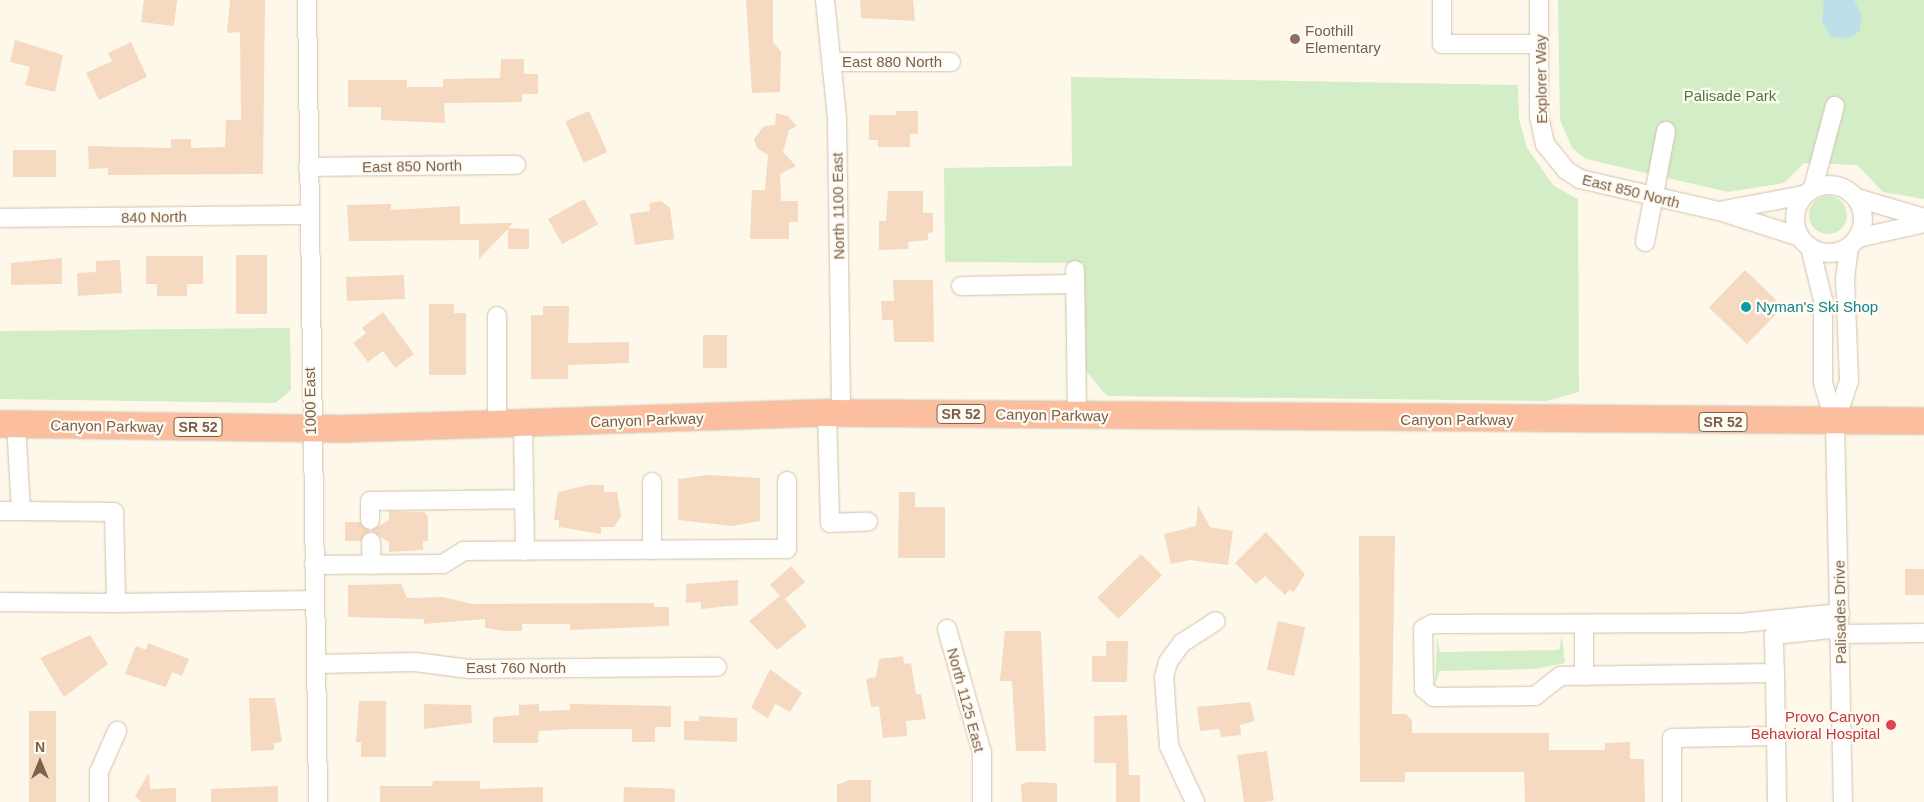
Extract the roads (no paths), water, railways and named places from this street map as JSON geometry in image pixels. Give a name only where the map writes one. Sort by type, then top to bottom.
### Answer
[{"type":"highway","name":"Canyon Parkway","points":[[8,424],[310,428],[497,425],[834,412],[1835,423],[1924,421]]},
{"type":"street","name":"1000 East","points":[[307,0],[310,428],[317,664],[318,802]]},
{"type":"street","name":"North 1100 East","points":[[825,0],[832,62],[834,412],[830,523],[868,522]]},
{"type":"street","points":[[1442,0],[1442,44],[1539,44]]},
{"type":"street","name":"Explorer Way","points":[[1539,0],[1539,116],[1552,155]]},
{"type":"street","name":"East 880 North","points":[[832,62],[951,62]]},
{"type":"street","points":[[1835,106],[1809,191],[1795,216],[1805,242],[1830,253],[1853,242],[1924,223]]},
{"type":"street","points":[[1645,242],[1655,198],[1666,132]]},
{"type":"street","name":"East 850 North","points":[[1552,155],[1580,179],[1655,198],[1718,211],[1805,242]]},
{"type":"street","name":"East 850 North","points":[[308,167],[516,165]]},
{"type":"street","points":[[1809,191],[1837,185],[1857,198],[1924,218]]},
{"type":"street","name":"East 850 North","points":[[1718,211],[1809,191]]},
{"type":"street","points":[[1853,242],[1864,217],[1857,198]]},
{"type":"street","name":"840 North","points":[[0,218],[309,216]]},
{"type":"street","name":"Palisades Drive","points":[[1805,242],[1823,300],[1823,383],[1835,423],[1843,802]]},
{"type":"street","name":"Palisades Drive","points":[[1835,423],[1849,381],[1845,279],[1853,242]]},
{"type":"street","points":[[961,286],[1075,277],[1077,415]]},
{"type":"street","points":[[497,425],[498,316]]},
{"type":"street","points":[[8,424],[21,511]]},
{"type":"street","points":[[523,424],[524,551]]},
{"type":"street","points":[[314,565],[442,564],[464,551],[787,549],[787,481]]},
{"type":"street","points":[[652,482],[652,550]]},
{"type":"street","points":[[370,520],[370,501],[524,499]]},
{"type":"street","points":[[0,511],[114,512],[116,603]]},
{"type":"street","points":[[371,542],[372,565]]},
{"type":"street","points":[[0,602],[116,603],[315,600]]},
{"type":"street","points":[[1195,802],[1169,746],[1164,677],[1168,662],[1182,643],[1216,621]]},
{"type":"street","points":[[1776,673],[1561,676],[1535,696],[1434,697],[1424,689],[1423,629],[1432,624],[1740,623],[1840,625],[1924,633]]},
{"type":"street","points":[[1584,624],[1584,676]]},
{"type":"street","points":[[1777,802],[1774,635],[1840,625]]},
{"type":"street","name":"North 1125 East","points":[[947,629],[982,753],[982,802]]},
{"type":"street","name":"East 760 North","points":[[317,664],[415,662],[470,670],[716,667]]},
{"type":"street","points":[[99,802],[99,772],[118,731]]},
{"type":"street","points":[[1672,802],[1672,738],[1776,736]]},
{"type":"water","points":[[1824,0],[1854,0],[1862,16],[1859,31],[1850,38],[1831,37],[1822,22]]},
{"type":"place","name":"Foothill Elementary","points":[[1295,39]]},
{"type":"place","name":"Nyman's Ski Shop","points":[[1746,307]]},
{"type":"place","name":"Provo Canyon Behavioral Hospital","points":[[1891,725]]},
{"type":"park label","name":"Palisade Park","points":[[1730,96]]}]
